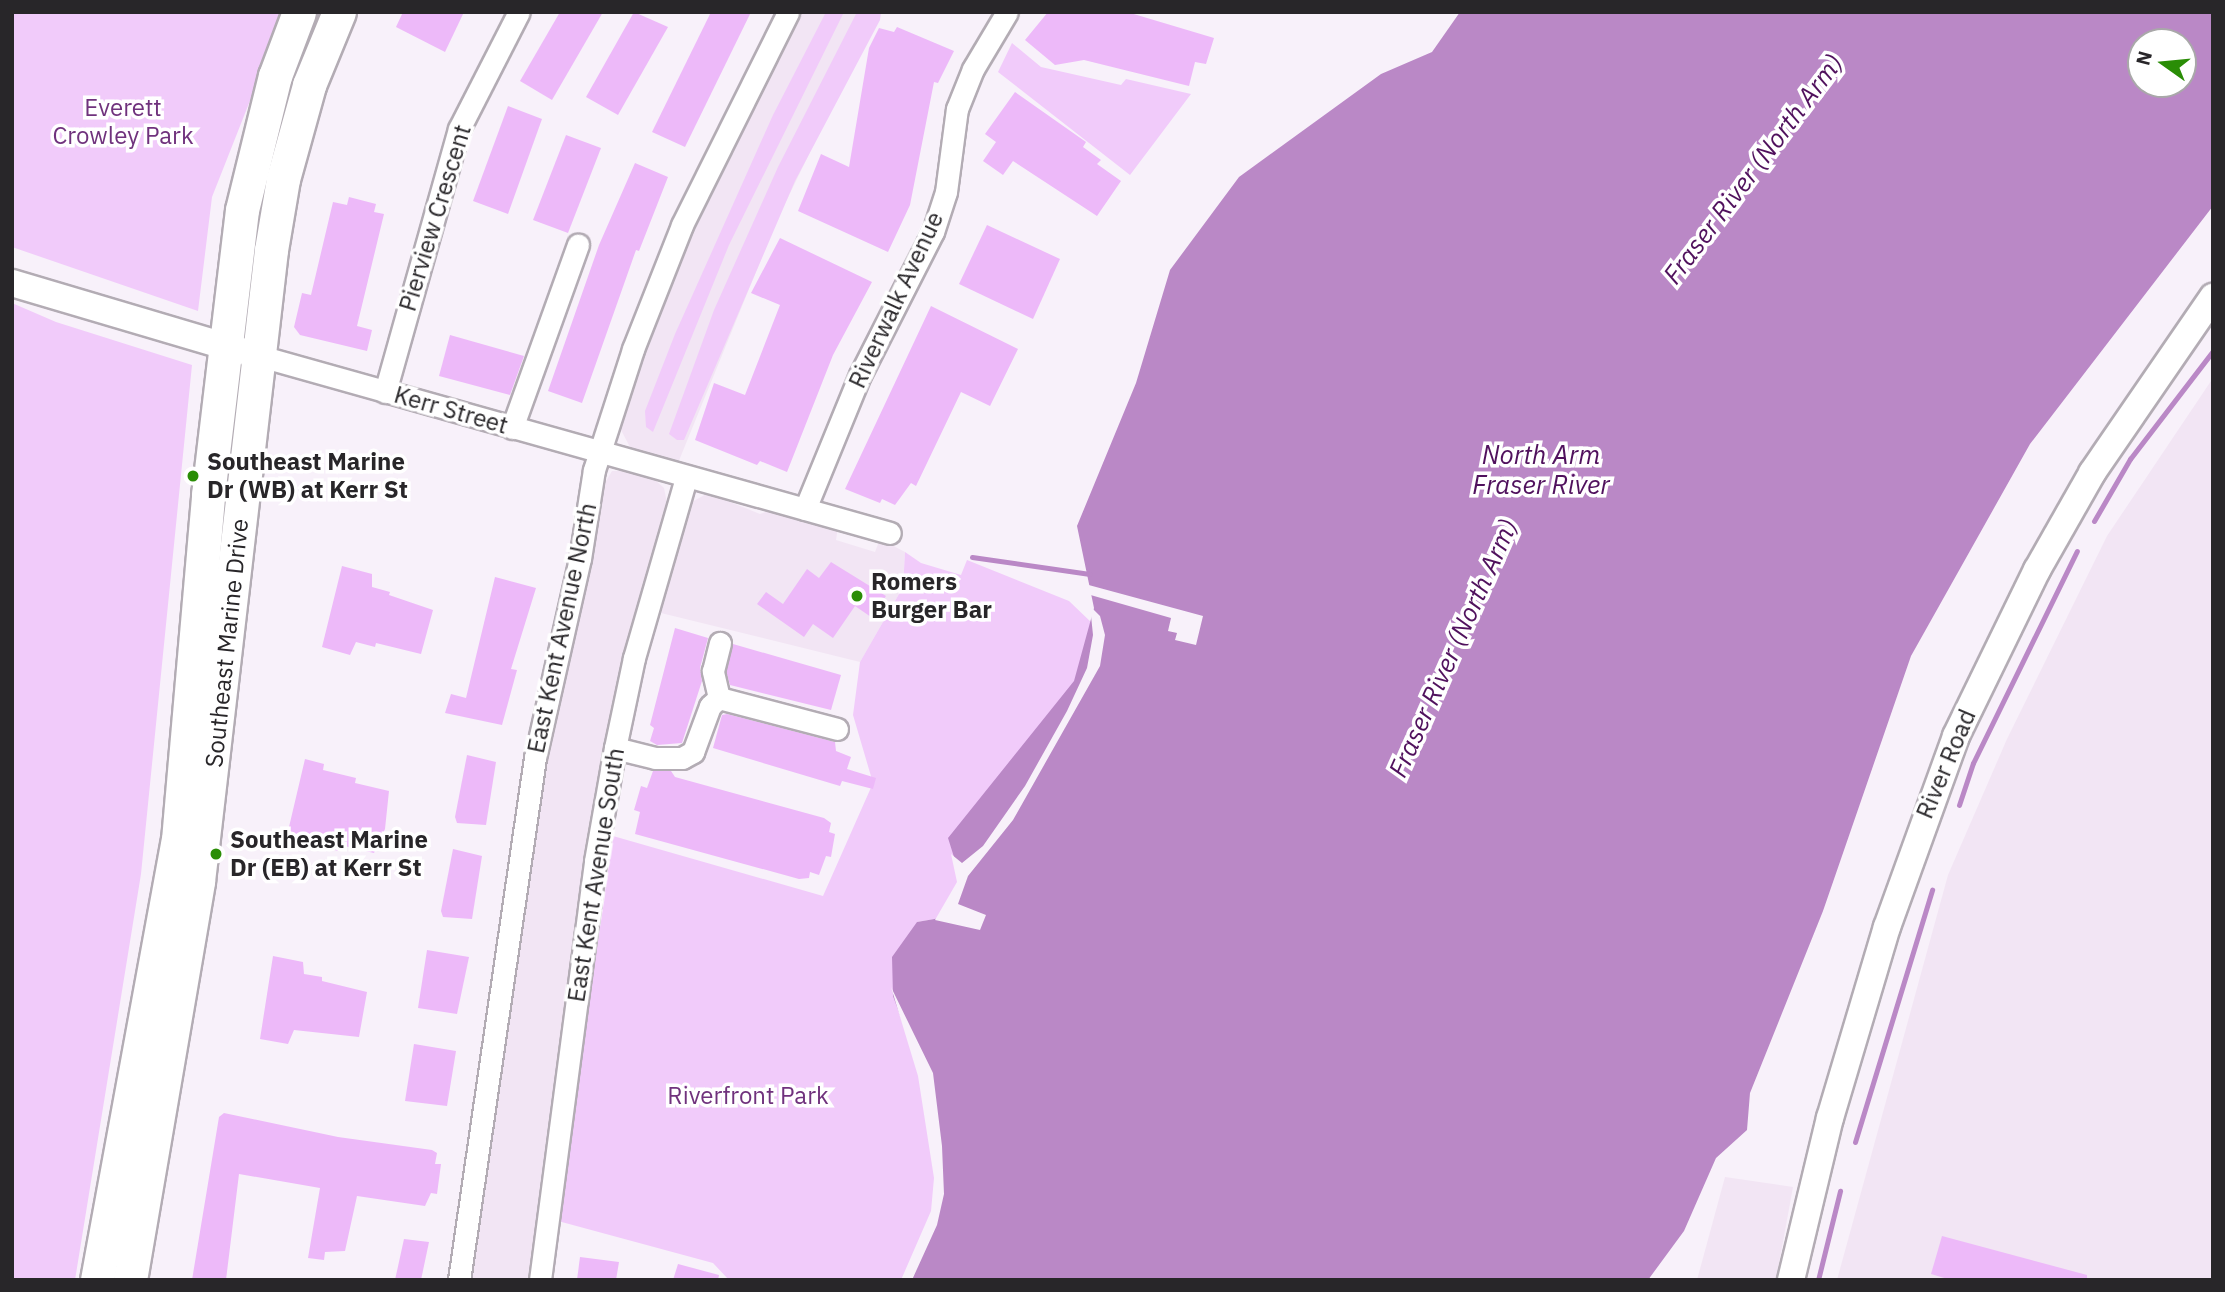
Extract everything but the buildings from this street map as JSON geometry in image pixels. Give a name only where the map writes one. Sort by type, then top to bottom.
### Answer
[{"type":"main road","name":"Southeast Marine Drive","points":[[97,1280],[178,839],[224,346],[255,143],[299,12]]},
{"type":"main road","name":"Southeast Marine Drive","points":[[130,1280],[198,881],[260,356],[284,180],[309,85],[339,12]]},
{"type":"street","name":"Pierview Crescent","points":[[385,392],[459,129],[519,12]]},
{"type":"street","name":"East Kent Avenue North","points":[[459,1280],[533,771],[599,453],[682,225],[788,12]]},
{"type":"street","name":"Riverwalk Avenue","points":[[806,509],[860,375],[933,232],[946,192],[957,109],[973,69],[1007,12]]},
{"type":"street","points":[[512,428],[578,245]]},
{"type":"street","name":"Kerr Street","points":[[12,283],[599,453],[890,533]]},
{"type":"street","name":"River Road","points":[[1791,1280],[1830,1118],[1887,927],[1956,736],[2037,570],[2092,473],[2213,297]]},
{"type":"street","name":"East Kent Avenue South","points":[[540,1280],[595,861],[615,748],[634,658],[687,478]]},
{"type":"street","points":[[719,698],[713,671],[720,643]]},
{"type":"street","points":[[615,748],[655,758],[682,758],[693,752],[710,706],[719,698]]},
{"type":"street","points":[[719,698],[837,729]]},
{"type":"shaded area","points":[[799,12],[878,12],[778,218],[678,463],[631,449],[621,430],[662,301],[738,132]]},
{"type":"shaded area","points":[[2213,378],[2213,1280],[1837,1280],[1948,875],[2007,739],[2107,536]]},
{"type":"shaded area","points":[[612,471],[627,471],[655,480],[664,488],[667,503],[623,664],[597,790],[528,1280],[471,1280],[540,795],[588,574],[599,493]]},
{"type":"shaded area","points":[[708,493],[760,514],[772,510],[838,527],[836,540],[875,552],[880,539],[905,552],[903,587],[860,662],[661,613],[692,502]]},
{"type":"shaded area","points":[[1725,1177],[1793,1187],[1776,1280],[1697,1280]]},
{"type":"green space","name":"Everett Crowley Park","points":[[12,12],[285,12],[212,197],[198,311],[12,247]]},
{"type":"green space","points":[[826,12],[844,12],[729,245],[653,432],[646,427],[645,411],[675,334],[773,115]]},
{"type":"green space","points":[[857,12],[881,12],[880,20],[795,181],[684,440],[677,440],[669,434],[714,310],[778,167]]},
{"type":"green space","points":[[1012,43],[1041,67],[1121,85],[1126,79],[1191,94],[1130,175],[998,72]]},
{"type":"green space","points":[[12,303],[56,322],[192,365],[141,874],[75,1280],[12,1280]]},
{"type":"green space","name":"Riverfront Park","points":[[905,552],[921,563],[961,575],[967,560],[1069,601],[1093,624],[1087,668],[940,918],[917,922],[922,1075],[936,1175],[934,1212],[905,1280],[729,1280],[713,1263],[558,1221],[613,836],[823,896],[873,783],[853,715],[860,662],[903,587]]},
{"type":"water","name":"North Arm Fraser River","points":[[1460,12],[2213,12],[2213,206],[2030,444],[1911,656],[1823,911],[1750,1093],[1747,1130],[1716,1158],[1684,1231],[1648,1280],[905,1280],[934,1212],[936,1175],[922,1075],[893,996],[892,957],[917,922],[940,918],[957,889],[959,873],[948,838],[1074,681],[1094,608],[1077,526],[1136,383],[1170,270],[1239,177],[1381,74],[1432,52]]},
{"type":"pier","points":[[1085,584],[1203,616],[1196,645],[1175,640],[1177,633],[1168,631],[1171,618],[1087,594]]},
{"type":"pier","points":[[1090,606],[1100,616],[1105,635],[1100,666],[1013,820],[968,876],[958,904],[986,915],[980,930],[935,920],[957,882],[951,854],[962,863],[983,846],[1025,786],[1067,711],[1087,668],[1093,635]]},
{"type":"pier","points":[[891,987],[933,1073],[942,1146],[944,1194],[937,1225],[912,1280],[901,1280],[931,1211],[934,1178],[918,1076]]},
{"type":"waterway","points":[[2094,521],[2130,459],[2213,351]]},
{"type":"waterway","points":[[1959,805],[1973,763],[2077,551]]},
{"type":"waterway","points":[[972,557],[1090,574]]},
{"type":"waterway","points":[[1855,1142],[1932,890]]},
{"type":"waterway","points":[[1818,1280],[1840,1191]]},
{"type":"place","name":"Southeast Marine Dr (WB) at Kerr St","points":[[193,476]]},
{"type":"place","name":"Romers Burger Bar","points":[[857,596]]},
{"type":"place","name":"Southeast Marine Dr (EB) at Kerr St","points":[[216,854]]},
{"type":"water label","name":"Fraser River (North Arm)","points":[[1753,169]]},
{"type":"water label","name":"Fraser River (North Arm)","points":[[1453,648]]}]
